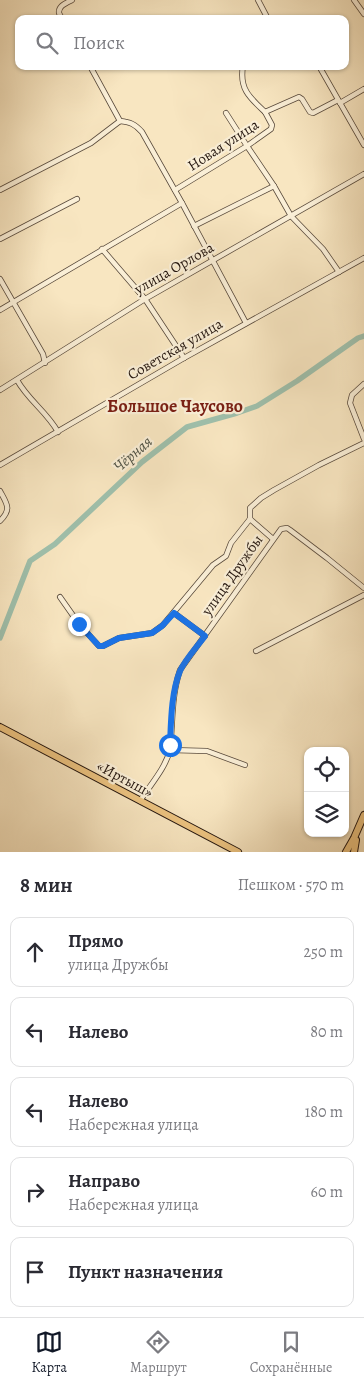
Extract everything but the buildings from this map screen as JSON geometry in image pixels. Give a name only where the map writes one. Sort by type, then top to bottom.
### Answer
[{"type":"highway","name":"«Иртыш»","points":[[0,727],[238,852]]},
{"type":"highway","points":[[346,852],[363,817]]},
{"type":"highway","points":[[354,852],[363,817]]},
{"type":"street","points":[[60,15],[62,5],[72,0]]},
{"type":"street","points":[[258,0],[266,15]]},
{"type":"street","points":[[354,0],[364,14]]},
{"type":"street","points":[[92,70],[120,120],[130,122],[142,132],[246,324]]},
{"type":"street","points":[[242,70],[243,86],[252,100],[266,112]]},
{"type":"street","points":[[321,70],[364,144]]},
{"type":"street","points":[[339,102],[364,89]]},
{"type":"street","name":"Новая улица","points":[[175,190],[246,146],[271,128],[272,125],[266,112],[299,97],[302,98],[310,112],[313,113],[339,102]]},
{"type":"street","points":[[226,113],[274,186],[291,216],[324,249],[339,272]]},
{"type":"street","points":[[0,190],[91,143],[120,120]]},
{"type":"street","name":"улица Орлова","points":[[0,390],[145,299],[364,174]]},
{"type":"street","points":[[194,226],[274,186]]},
{"type":"street","points":[[0,239],[77,199]]},
{"type":"street","points":[[0,310],[182,203]]},
{"type":"street","points":[[102,249],[145,299],[184,358]]},
{"type":"street","name":"Советская улица","points":[[0,465],[184,358],[364,258]]},
{"type":"street","points":[[0,279],[43,354],[45,362]]},
{"type":"street","points":[[17,380],[23,392],[52,422],[58,432]]},
{"type":"street","points":[[364,384],[352,395],[350,403],[364,439]]},
{"type":"street","points":[[60,597],[79,624],[99,646],[119,638],[152,633],[162,626],[174,613],[213,565],[226,556],[231,543],[250,519],[250,508],[267,494],[318,464],[364,443]]},
{"type":"street","points":[[0,491],[8,510],[6,516],[0,521]]},
{"type":"street","points":[[250,519],[273,539]]},
{"type":"street","name":"улица Дружбы","points":[[170,750],[172,710],[178,677],[183,665],[278,532],[284,528],[290,530],[364,588]]},
{"type":"street","points":[[256,651],[364,595]]},
{"type":"street","points":[[174,613],[205,636]]},
{"type":"street","points":[[140,801],[160,771],[170,750],[207,752],[245,765]]},
{"type":"waterway","name":"Чёрная","points":[[0,638],[30,561],[55,544],[142,462],[187,427],[257,406],[297,381],[358,338],[364,336]]},
{"type":"district","name":"Большое Чаусово","points":[[175,406]]},
{"type":"route","points":[[79,624],[99,646],[107,645],[119,638],[152,633],[162,626],[174,613],[205,636],[180,670],[172,710],[170,745]]}]
